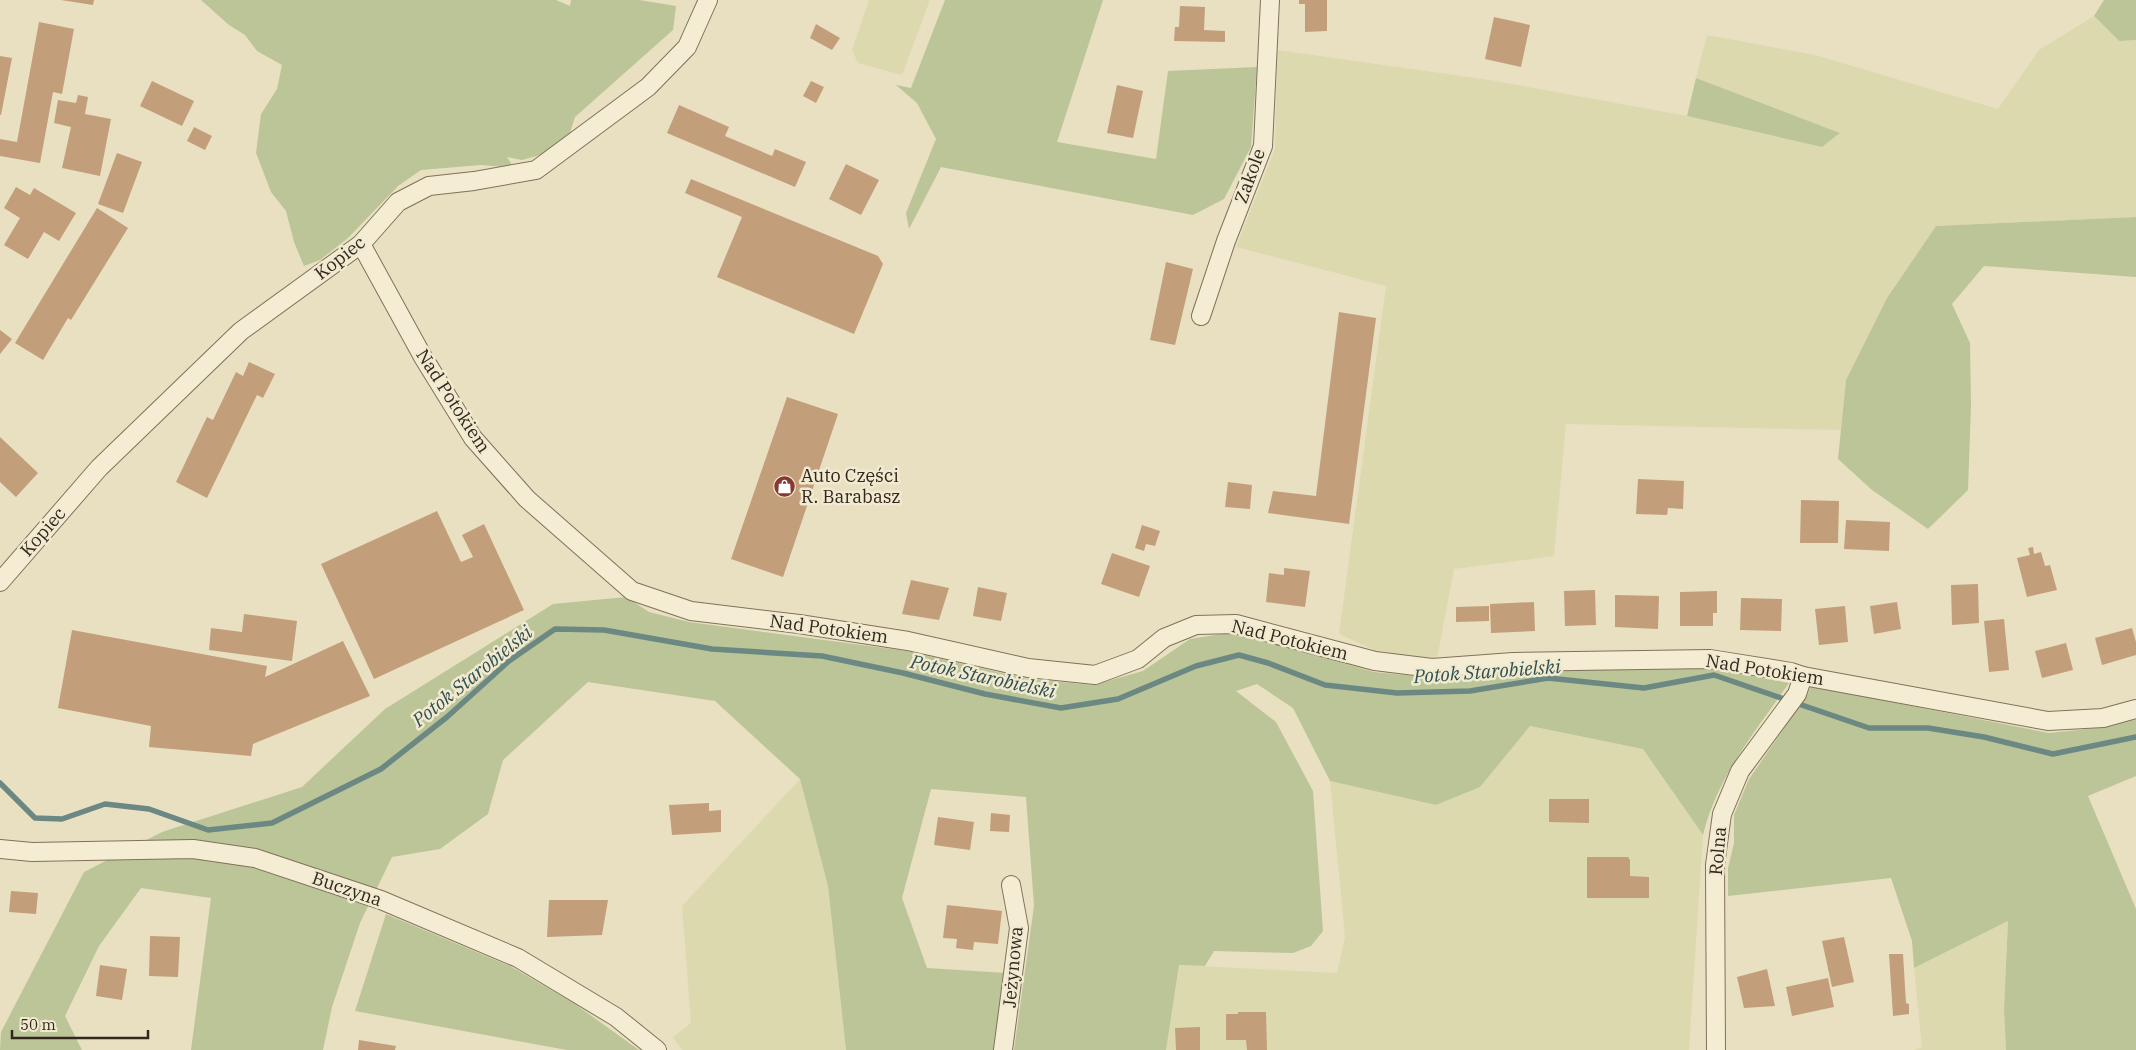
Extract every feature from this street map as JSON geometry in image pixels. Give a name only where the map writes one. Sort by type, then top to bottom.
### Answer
[{"type":"street","name":"Kopiec","points":[[0,582],[99,468],[242,331],[361,244],[398,202],[430,186],[474,181],[536,170],[648,87],[687,47],[708,0]]},
{"type":"street","name":"Zakole","points":[[1201,316],[1226,242],[1263,146],[1270,0]]},
{"type":"street","name":"Nad Potokiem","points":[[361,244],[423,357],[473,438],[527,499],[632,591],[691,611],[800,624],[898,639],[1028,668],[1095,675],[1138,659],[1164,638],[1196,625],[1236,624],[1375,661],[1432,668],[1513,662],[1710,659],[1791,672],[1803,676],[2048,721],[2104,718],[2136,708]]},
{"type":"street","name":"Rolna","points":[[1716,1050],[1715,865],[1722,814],[1740,771],[1797,694],[1803,676]]},
{"type":"street","name":"Buczyna","points":[[0,849],[32,852],[193,850],[255,858],[381,900],[518,958],[616,1016],[657,1050]]},
{"type":"street","name":"Jeżynowa","points":[[1003,1050],[1019,928],[1011,885]]},
{"type":"shaded area","points":[[869,0],[930,0],[902,75],[858,63],[852,50]]},
{"type":"shaded area","points":[[2094,16],[2119,41],[2136,40],[2136,217],[1936,226],[1887,298],[1846,380],[1841,430],[1566,424],[1554,556],[1454,569],[1437,659],[1374,650],[1339,634],[1386,286],[1236,247],[1275,149],[1277,50],[1490,80],[1687,116],[1822,147],[1840,133],[1696,78],[1707,35],[1815,55],[1998,109],[2039,50]]},
{"type":"shaded area","points":[[1530,726],[1643,749],[1703,835],[1689,1050],[1166,1050],[1179,965],[1337,973],[1345,937],[1330,781],[1436,805],[1480,786]]},
{"type":"shaded area","points":[[800,779],[828,886],[846,1050],[682,1050],[673,1037],[691,1023],[682,906]]},
{"type":"shaded area","points":[[2008,921],[2004,1010],[2006,1050],[1913,1050],[1922,1047],[1914,968]]},
{"type":"green space","points":[[201,0],[556,0],[570,6],[571,0],[639,0],[676,6],[673,30],[575,117],[569,136],[544,154],[522,160],[507,157],[512,165],[506,167],[481,165],[421,170],[398,186],[348,238],[320,260],[304,266],[294,242],[286,211],[271,192],[256,153],[261,114],[277,89],[282,65],[257,51],[245,35],[229,25]]},
{"type":"green space","points":[[945,0],[1103,0],[1057,142],[1156,159],[1168,71],[1257,67],[1251,147],[1224,199],[1193,215],[941,167],[909,229],[906,213],[936,139],[917,103],[896,85],[911,88]]},
{"type":"green space","points":[[2104,0],[2136,0],[2136,40],[2119,41],[2094,16]]},
{"type":"green space","points":[[1696,78],[1840,133],[1822,147],[1687,116]]},
{"type":"green space","points":[[2136,217],[2136,277],[1984,266],[1952,304],[1970,343],[1971,405],[1968,490],[1928,529],[1872,490],[1838,459],[1846,380],[1887,298],[1936,226]]},
{"type":"green space","points":[[626,597],[649,612],[689,622],[907,651],[1028,679],[1093,685],[1143,671],[1190,639],[1234,632],[1374,672],[1436,678],[1516,672],[1618,668],[1717,669],[1789,683],[1727,774],[1709,814],[1703,835],[1643,749],[1530,726],[1480,787],[1436,805],[1330,781],[1293,708],[1257,684],[1236,691],[1276,722],[1313,791],[1323,931],[1311,946],[1293,953],[1214,951],[1205,966],[1179,965],[1166,1050],[1014,1050],[1034,906],[1026,797],[931,789],[902,898],[927,968],[1006,973],[996,1050],[846,1050],[828,886],[800,779],[715,701],[588,682],[503,760],[488,814],[440,849],[392,857],[360,923],[332,1007],[323,1050],[191,1050],[211,898],[141,888],[99,946],[65,1016],[82,1050],[0,1050],[1,1032],[84,872],[162,832],[302,787],[385,709],[553,604]]},
{"type":"green space","points":[[1811,686],[2049,733],[2107,727],[2136,718],[2136,776],[2088,796],[2136,909],[2136,1050],[2006,1050],[2004,1010],[2008,921],[1914,968],[1912,941],[1891,878],[1728,896],[1728,868],[1734,843],[1734,815],[1749,779],[1808,694]]},
{"type":"green space","points":[[386,914],[510,966],[575,1004],[639,1050],[567,1050],[355,1011]]},
{"type":"building","points":[[61,0],[94,0],[93,5]]},
{"type":"building","points":[[1299,0],[1327,0],[1327,31],[1305,32],[1305,4],[1299,4]]},
{"type":"building","points":[[1180,6],[1205,7],[1204,30],[1225,31],[1225,42],[1174,41],[1175,27],[1179,27]]},
{"type":"building","points":[[1494,17],[1530,25],[1521,67],[1485,59]]},
{"type":"building","points":[[39,22],[74,29],[62,94],[53,92],[40,163],[0,156],[0,139],[17,142]]},
{"type":"building","points":[[816,24],[840,38],[832,50],[810,38]]},
{"type":"building","points":[[0,56],[12,58],[1,115],[0,115]]},
{"type":"building","points":[[152,81],[194,101],[182,126],[140,106]]},
{"type":"building","points":[[811,81],[824,87],[816,103],[803,96]]},
{"type":"building","points":[[1117,85],[1143,91],[1133,138],[1107,133]]},
{"type":"building","points":[[78,95],[88,97],[85,114],[111,119],[100,176],[62,168],[71,127],[54,123],[58,100],[76,103]]},
{"type":"building","points":[[679,105],[729,127],[725,136],[772,156],[775,149],[806,162],[795,187],[667,133]]},
{"type":"building","points":[[194,127],[212,136],[205,150],[187,141]]},
{"type":"building","points":[[117,153],[142,162],[123,213],[98,204]]},
{"type":"building","points":[[846,164],[879,180],[861,215],[829,199]]},
{"type":"building","points":[[691,179],[878,256],[883,264],[854,334],[717,277],[742,217],[685,193]]},
{"type":"building","points":[[16,187],[30,195],[34,188],[76,213],[59,241],[44,232],[28,259],[4,245],[20,218],[4,208]]},
{"type":"building","points":[[97,208],[128,228],[71,320],[68,318],[43,360],[15,343]]},
{"type":"building","points":[[1166,262],[1193,269],[1175,345],[1150,340]]},
{"type":"building","points":[[1339,312],[1376,318],[1349,524],[1268,513],[1273,491],[1316,496]]},
{"type":"building","points":[[0,330],[12,339],[0,354]]},
{"type":"building","points":[[249,362],[275,374],[263,398],[257,395],[207,498],[176,482],[207,417],[213,420],[236,372],[243,376]]},
{"type":"building","name":"Auto Części R. Barabasz","points":[[787,397],[838,414],[783,577],[731,559]]},
{"type":"building","points":[[0,437],[38,473],[16,497],[0,482]]},
{"type":"building","points":[[1638,479],[1684,481],[1683,509],[1668,508],[1667,515],[1636,514]]},
{"type":"building","points":[[1228,482],[1252,485],[1250,509],[1225,507]]},
{"type":"building","points":[[1801,500],[1839,501],[1838,543],[1800,543]]},
{"type":"building","points":[[437,511],[461,562],[473,557],[462,535],[484,524],[524,610],[374,679],[321,564]]},
{"type":"building","points":[[1846,520],[1890,522],[1889,551],[1844,549]]},
{"type":"building","points":[[1142,525],[1160,531],[1155,546],[1146,544],[1144,551],[1135,548]]},
{"type":"building","points":[[2033,547],[2034,554],[2041,552],[2045,566],[2050,565],[2057,590],[2027,597],[2017,558],[2030,555],[2028,548]]},
{"type":"building","points":[[1112,553],[1150,566],[1139,597],[1101,584]]},
{"type":"building","points":[[1284,568],[1310,571],[1305,607],[1266,602],[1269,573],[1284,575]]},
{"type":"building","points":[[911,580],[949,588],[939,620],[902,614]]},
{"type":"building","points":[[1978,584],[1979,623],[1952,625],[1951,585]]},
{"type":"building","points":[[978,587],[1007,593],[1001,621],[973,616]]},
{"type":"building","points":[[1595,590],[1596,625],[1565,626],[1564,591]]},
{"type":"building","points":[[1717,591],[1717,613],[1713,613],[1713,626],[1680,626],[1680,592]]},
{"type":"building","points":[[1615,595],[1659,596],[1658,629],[1615,627]]},
{"type":"building","points":[[1741,598],[1782,599],[1781,631],[1740,630]]},
{"type":"building","points":[[1534,602],[1535,631],[1491,633],[1490,604]]},
{"type":"building","points":[[1897,602],[1901,629],[1874,634],[1870,606]]},
{"type":"building","points":[[1489,606],[1489,621],[1456,622],[1456,607]]},
{"type":"building","points":[[1845,606],[1848,642],[1819,645],[1815,609]]},
{"type":"building","points":[[244,614],[297,621],[292,661],[209,650],[211,628],[242,632]]},
{"type":"building","points":[[2004,619],[2009,670],[1989,672],[1984,621]]},
{"type":"building","points":[[2132,628],[2136,642],[2136,655],[2102,665],[2095,638]]},
{"type":"building","points":[[72,630],[267,666],[265,677],[343,641],[370,696],[253,744],[251,756],[149,747],[151,726],[58,708]]},
{"type":"building","points":[[2066,643],[2073,670],[2042,678],[2035,651]]},
{"type":"building","points":[[1549,799],[1589,799],[1589,823],[1549,822]]},
{"type":"building","points":[[709,803],[709,811],[721,810],[721,832],[672,835],[669,805]]},
{"type":"building","points":[[991,813],[1010,815],[1009,832],[990,831]]},
{"type":"building","points":[[938,817],[974,822],[970,850],[934,845]]},
{"type":"building","points":[[1587,857],[1628,857],[1630,860],[1630,876],[1649,877],[1649,898],[1587,898]]},
{"type":"building","points":[[11,891],[38,893],[36,914],[9,912]]},
{"type":"building","points":[[549,900],[608,900],[602,935],[547,937]]},
{"type":"building","points":[[947,905],[1002,911],[998,944],[974,942],[973,950],[956,948],[957,939],[943,938]]},
{"type":"building","points":[[150,936],[180,937],[178,977],[149,976]]},
{"type":"building","points":[[1844,937],[1854,982],[1832,987],[1822,941]]},
{"type":"building","points":[[1889,954],[1903,954],[1906,1003],[1909,1004],[1909,1014],[1893,1016]]},
{"type":"building","points":[[100,965],[127,969],[122,1000],[96,996]]},
{"type":"building","points":[[1767,969],[1775,1006],[1744,1008],[1737,977]]},
{"type":"building","points":[[1828,978],[1834,1007],[1792,1016],[1786,987]]},
{"type":"building","points":[[1238,1012],[1266,1012],[1267,1050],[1247,1050],[1246,1040],[1226,1040],[1226,1014],[1238,1014]]},
{"type":"building","points":[[1200,1027],[1200,1050],[1176,1050],[1175,1028]]},
{"type":"building","points":[[359,1040],[396,1046],[395,1050],[358,1050]]},
{"type":"waterway","name":"Potok Starobielski","points":[[0,783],[35,818],[62,819],[105,804],[149,809],[208,830],[272,823],[381,769],[447,717],[509,661],[555,629],[604,630],[712,649],[822,656],[903,673],[985,694],[1061,708],[1118,699],[1196,666],[1239,655],[1268,663],[1325,685],[1397,693],[1470,691],[1548,678],[1644,688],[1714,675],[1869,728],[1928,728],[1984,737],[2053,754],[2136,737]]},
{"type":"place","name":"Auto Części R. Barabasz","points":[[785,486]]}]
